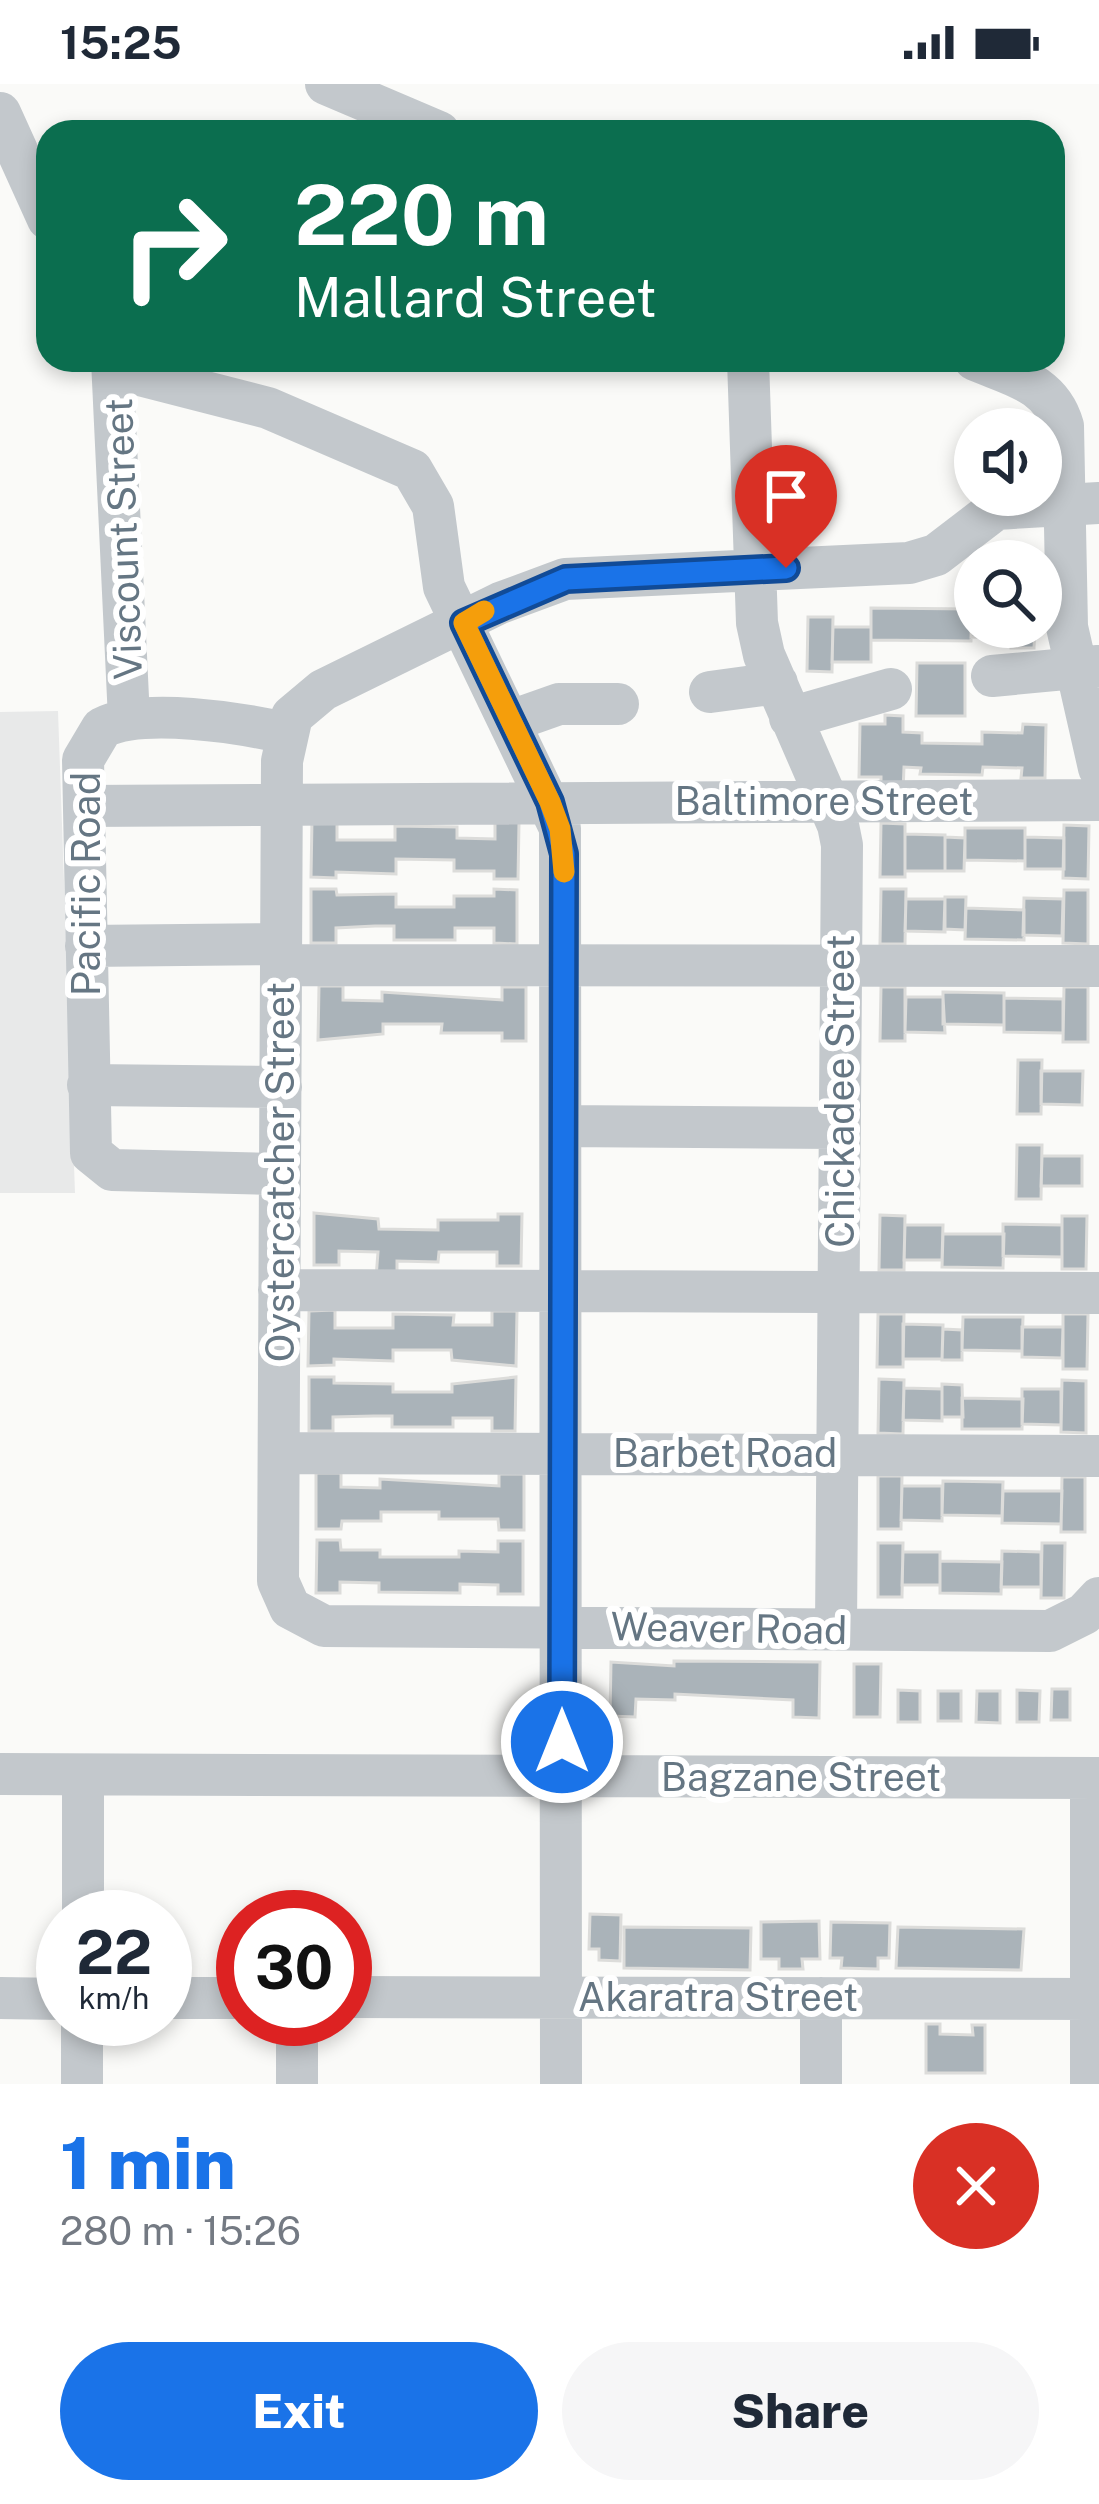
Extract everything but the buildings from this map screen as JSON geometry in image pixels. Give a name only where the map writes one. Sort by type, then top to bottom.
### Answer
[{"type":"street","points":[[0,92],[20,84]]},
{"type":"street","points":[[326,84],[411,120]]},
{"type":"street","points":[[0,113],[36,192]]},
{"type":"street","name":"Viscount Street","points":[[114,372],[129,719]]},
{"type":"street","points":[[143,372],[259,404],[404,464],[430,496],[444,586],[550,802],[564,854],[561,2084]]},
{"type":"street","name":"Chickadee Street","points":[[748,372],[757,623],[842,845],[836,1629]]},
{"type":"street","points":[[1003,372],[1043,389],[1057,404],[1082,504],[1067,627],[1087,666],[1099,767]]},
{"type":"street","points":[[285,734],[292,716],[323,690],[566,579],[909,563],[936,555],[996,509],[1082,504]]},
{"type":"street","points":[[992,676],[1087,666]]},
{"type":"street","points":[[710,692],[784,701],[891,689]]},
{"type":"street","points":[[511,722],[559,704],[618,704]]},
{"type":"street","name":"Pacific Road","points":[[279,1174],[112,1170],[94,1158],[87,1142],[84,806],[86,748],[102,728],[129,719],[244,724],[285,734]]},
{"type":"street","name":"Oystercatcher Street","points":[[285,734],[278,1581],[291,1608]]},
{"type":"street","name":"Baltimore Street","points":[[84,806],[1099,800]]},
{"type":"street","points":[[86,946],[563,965],[1099,966]]},
{"type":"street","points":[[88,1085],[281,1087]]},
{"type":"street","points":[[562,1126],[839,1128]]},
{"type":"street","points":[[279,1290],[1099,1293]]},
{"type":"street","name":"Barbet Road","points":[[278,1453],[1099,1456]]},
{"type":"street","name":"Weaver Road","points":[[291,1608],[324,1627],[1050,1631],[1096,1602]]},
{"type":"street","name":"Bagzane Street","points":[[0,1774],[1095,1778]]},
{"type":"street","points":[[82,1890],[83,1775]]},
{"type":"street","points":[[1090,2084],[1095,1778]]},
{"type":"street","name":"Akaratra Street","points":[[372,1997],[1091,2000]]},
{"type":"street","points":[[0,1998],[36,1999]]},
{"type":"street","points":[[820,1998],[820,2084]]},
{"type":"street","points":[[82,2046],[82,2084]]},
{"type":"street","points":[[297,2046],[297,2084]]},
{"type":"shaded area","points":[[58,711],[75,1193],[0,1193],[0,712]]},
{"type":"slow traffic","points":[[484,611],[464,623],[550,802],[560,829],[564,872]]},
{"type":"route","points":[[562,1742],[564,854],[550,802],[464,623],[500,603],[566,579],[786,568]]}]
